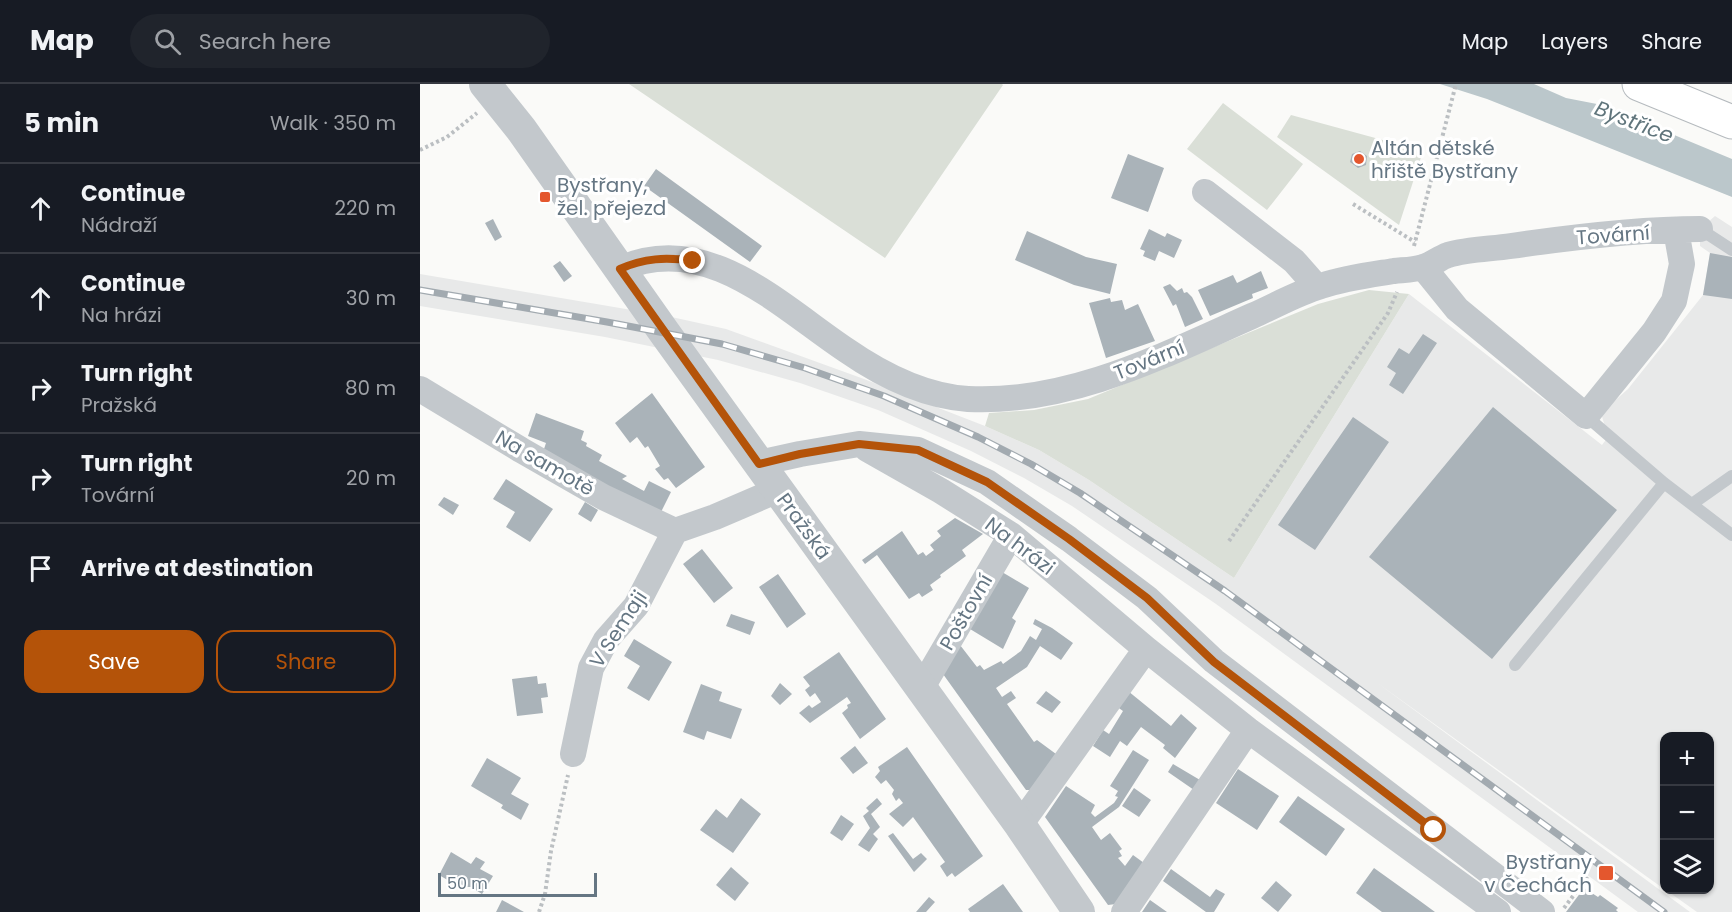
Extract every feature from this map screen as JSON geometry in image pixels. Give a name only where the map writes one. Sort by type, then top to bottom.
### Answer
[{"type":"main road","points":[[1650,87],[1732,122]]},
{"type":"street","name":"Pražská","points":[[491,91],[521,129],[1020,825],[1079,912]]},
{"type":"street","points":[[1205,192],[1293,261],[1317,287]]},
{"type":"street","name":"Tovární","points":[[620,269],[636,262],[668,258],[693,261],[722,269],[759,288],[846,350],[886,374],[920,389],[942,395],[987,399],[1042,394],[1099,380],[1224,329],[1317,287],[1347,278],[1415,268],[1448,255],[1567,238],[1688,229]]},
{"type":"street","points":[[1415,268],[1457,309],[1586,416],[1654,332],[1674,301],[1688,229]]},
{"type":"street","name":"Na samotě","points":[[420,389],[603,497],[675,531]]},
{"type":"street","points":[[759,464],[859,444],[918,450],[987,482],[1069,539],[1147,598],[1214,662],[1542,912]]},
{"type":"street","name":"Na hrázi","points":[[859,444],[1011,535],[1146,649],[1248,730],[1498,912]]},
{"type":"street","points":[[675,531],[778,490]]},
{"type":"street","name":"V Semaji","points":[[573,754],[591,668],[606,640],[636,606],[675,531]]},
{"type":"street","name":"Poštovní","points":[[921,689],[1011,535]]},
{"type":"street","points":[[1020,825],[1146,649]]},
{"type":"street","points":[[1124,912],[1248,730]]},
{"type":"lane","points":[[1688,229],[1732,250]]},
{"type":"lane","points":[[1586,416],[1664,483],[1732,535]]},
{"type":"lane","points":[[1692,504],[1732,476]]},
{"type":"lane","points":[[1515,665],[1664,483]]},
{"type":"path","points":[[1229,541],[1388,313],[1415,268],[1415,242],[1456,84]]},
{"type":"path","points":[[420,150],[462,126],[491,91]]},
{"type":"path","points":[[1353,204],[1415,242]]},
{"type":"path","points":[[539,912],[545,894],[551,851],[573,754]]},
{"type":"path","points":[[1562,912],[1589,875]]},
{"type":"shaded area","points":[[629,84],[1002,84],[1003,85],[885,258]]},
{"type":"shaded area","points":[[1223,103],[1303,164],[1267,210],[1187,149]]},
{"type":"shaded area","points":[[1291,115],[1423,151],[1399,225],[1277,137]]},
{"type":"shaded area","points":[[1715,216],[1732,227],[1732,912],[1697,912],[1672,894],[1714,894],[1714,732],[1660,732],[1660,886],[1376,682],[1660,890],[1660,894],[1665,894],[1690,912],[1638,912],[1216,604],[1072,506],[971,451],[878,410],[800,383],[718,360],[605,337],[420,306],[420,274],[667,316],[726,329],[864,379],[985,426],[1039,450],[1089,480],[1234,578],[1409,294],[1602,445],[1608,437],[1601,413],[1628,389],[1703,295],[1710,253],[1700,246],[1700,229]]},
{"type":"shaded area","points":[[1369,290],[1409,294],[1234,578],[1089,480],[1039,450],[985,426],[989,413],[1034,410],[1088,399],[1318,304]]},
{"type":"water","name":"Bystřice","points":[[1440,84],[1534,84],[1566,98],[1602,105],[1732,159],[1732,197],[1487,99]]},
{"type":"building","name":"Altán dětské hřiště Bystřany","points":[[1360,151],[1367,156],[1366,165],[1358,168],[1350,162],[1352,154]]},
{"type":"building","points":[[1128,154],[1164,168],[1148,212],[1111,198]]},
{"type":"building","points":[[656,169],[762,246],[750,262],[644,186]]},
{"type":"building","points":[[493,219],[502,237],[495,241],[485,223]]},
{"type":"building","points":[[1149,229],[1165,237],[1167,233],[1182,240],[1174,258],[1159,251],[1155,261],[1143,256],[1145,251],[1140,249]]},
{"type":"building","points":[[1027,231],[1086,257],[1117,264],[1110,294],[1074,285],[1015,260]]},
{"type":"building","points":[[1710,253],[1732,257],[1732,299],[1703,295]]},
{"type":"building","points":[[560,261],[572,276],[564,282],[553,266]]},
{"type":"building","points":[[1261,271],[1268,288],[1252,294],[1253,298],[1210,316],[1198,290],[1233,275],[1237,283]]},
{"type":"building","points":[[1170,284],[1177,291],[1182,288],[1184,293],[1187,292],[1192,297],[1203,319],[1185,327],[1176,304],[1173,306],[1163,287]]},
{"type":"building","points":[[1110,298],[1111,302],[1122,300],[1125,310],[1138,304],[1155,341],[1106,358],[1089,303]]},
{"type":"building","points":[[1423,334],[1437,343],[1403,394],[1389,385],[1396,373],[1387,367],[1399,348],[1409,354]]},
{"type":"building","points":[[652,393],[705,467],[676,488],[668,478],[664,480],[655,469],[660,466],[648,446],[645,448],[637,437],[630,443],[615,423]]},
{"type":"building","points":[[1493,407],[1617,510],[1492,659],[1369,557]]},
{"type":"building","points":[[536,413],[584,431],[581,440],[587,443],[586,446],[602,455],[599,461],[627,476],[622,479],[644,491],[649,481],[671,492],[660,514],[543,452],[546,443],[528,436]]},
{"type":"building","points":[[1353,417],[1389,442],[1315,550],[1278,525]]},
{"type":"building","points":[[506,479],[553,509],[530,542],[506,527],[515,512],[493,499]]},
{"type":"building","points":[[444,497],[459,505],[453,515],[438,505]]},
{"type":"building","points":[[585,502],[598,510],[591,522],[578,514]]},
{"type":"building","points":[[955,518],[983,534],[962,550],[966,556],[940,575],[941,577],[930,585],[933,590],[922,597],[919,593],[909,599],[877,555],[865,564],[862,560],[902,531],[918,555],[923,552],[926,556],[934,550],[930,545],[941,536],[937,531]]},
{"type":"building","points":[[702,549],[733,588],[714,603],[683,564]]},
{"type":"building","points":[[1002,572],[1029,588],[1012,618],[1016,621],[1003,649],[970,629]]},
{"type":"building","points":[[778,574],[806,614],[787,628],[759,587]]},
{"type":"building","points":[[731,614],[755,622],[750,635],[726,626]]},
{"type":"building","points":[[1035,619],[1073,643],[1061,660],[1040,646],[1027,667],[996,688],[1002,697],[1011,691],[1016,698],[1007,704],[1034,742],[1037,740],[1056,754],[1032,790],[1026,790],[943,674],[960,645],[977,667],[980,665],[984,670],[1001,661],[1003,664],[1021,651],[1030,636],[1036,640],[1042,629],[1033,624]]},
{"type":"building","points":[[634,639],[672,662],[649,701],[627,688],[640,666],[624,656]]},
{"type":"building","points":[[839,652],[886,719],[860,739],[842,713],[851,703],[847,697],[810,723],[799,713],[809,705],[812,708],[821,702],[815,693],[810,697],[805,690],[810,686],[803,677]]},
{"type":"building","points":[[537,676],[538,684],[546,683],[548,697],[541,698],[543,713],[517,716],[512,679]]},
{"type":"building","points":[[780,683],[792,694],[780,705],[771,696]]},
{"type":"building","points":[[701,684],[722,692],[719,701],[742,709],[731,739],[707,731],[704,740],[683,732]]},
{"type":"building","points":[[1046,691],[1061,702],[1052,713],[1036,703]]},
{"type":"building","points":[[1128,691],[1171,726],[1181,714],[1197,728],[1175,758],[1163,748],[1165,745],[1141,727],[1127,746],[1120,741],[1110,757],[1093,746],[1103,730],[1109,734],[1123,711],[1116,706]]},
{"type":"building","points":[[855,746],[868,763],[853,774],[840,758]]},
{"type":"building","points":[[907,747],[983,856],[955,877],[952,873],[947,877],[940,866],[945,862],[913,817],[903,827],[889,814],[903,803],[899,798],[896,801],[892,794],[894,790],[886,780],[881,784],[875,777],[880,771],[878,767]]},
{"type":"building","points":[[1133,750],[1149,760],[1119,807],[1092,827],[1101,840],[1110,833],[1122,849],[1119,851],[1122,856],[1118,858],[1125,866],[1133,855],[1144,863],[1116,904],[1108,905],[1045,817],[1066,786],[1095,805],[1091,813],[1095,817],[1114,803],[1118,797],[1115,796],[1118,791],[1110,786]]},
{"type":"building","points":[[487,758],[521,778],[511,794],[529,804],[521,820],[501,808],[503,805],[471,786]]},
{"type":"building","points":[[1173,764],[1200,780],[1194,790],[1168,772]]},
{"type":"building","points":[[1238,769],[1279,796],[1257,830],[1216,803]]},
{"type":"building","points":[[1134,788],[1151,800],[1139,817],[1122,806]]},
{"type":"building","points":[[1298,796],[1345,829],[1326,856],[1279,822]]},
{"type":"building","points":[[741,798],[761,814],[733,853],[700,830],[716,809],[727,818]]},
{"type":"building","points":[[877,798],[882,804],[871,814],[880,827],[873,834],[878,839],[869,852],[858,845],[870,828],[863,816],[869,811],[866,808]]},
{"type":"building","points":[[841,815],[854,824],[842,841],[830,833]]},
{"type":"building","points":[[893,833],[913,859],[921,853],[927,859],[914,872],[888,836]]},
{"type":"building","points":[[451,852],[471,864],[476,857],[485,862],[480,869],[493,876],[482,894],[453,879],[451,882],[439,875]]},
{"type":"building","points":[[731,867],[749,883],[735,901],[716,885]]},
{"type":"building","points":[[1374,868],[1435,912],[1382,912],[1356,893]]},
{"type":"building","points":[[1171,869],[1210,897],[1216,889],[1225,894],[1214,912],[1206,912],[1163,881]]},
{"type":"building","points":[[1276,881],[1292,895],[1278,912],[1261,898]]},
{"type":"building","points":[[1003,884],[1023,912],[970,912],[968,909]]},
{"type":"building","points":[[1584,888],[1598,897],[1600,895],[1618,908],[1616,910],[1618,912],[1566,912]]},
{"type":"building","points":[[929,897],[935,902],[926,912],[916,912]]},
{"type":"building","points":[[502,900],[524,912],[496,912]]},
{"type":"building","points":[[1150,900],[1167,912],[1142,912]]},
{"type":"railway","points":[[420,290],[722,344],[805,368],[884,396],[978,437],[1031,464],[1080,493],[1225,591],[1664,912]]},
{"type":"place","name":"Altán dětské hřiště Bystřany","points":[[1359,159]]},
{"type":"place","name":"Bystřany, žel. přejezd","points":[[545,197]]},
{"type":"place","name":"Bystřany v Čechách","points":[[1606,873]]},
{"type":"route","points":[[693,261],[668,258],[651,259],[620,269],[759,464],[859,444],[918,450],[987,482],[1069,539],[1147,598],[1214,662],[1434,830]]}]
